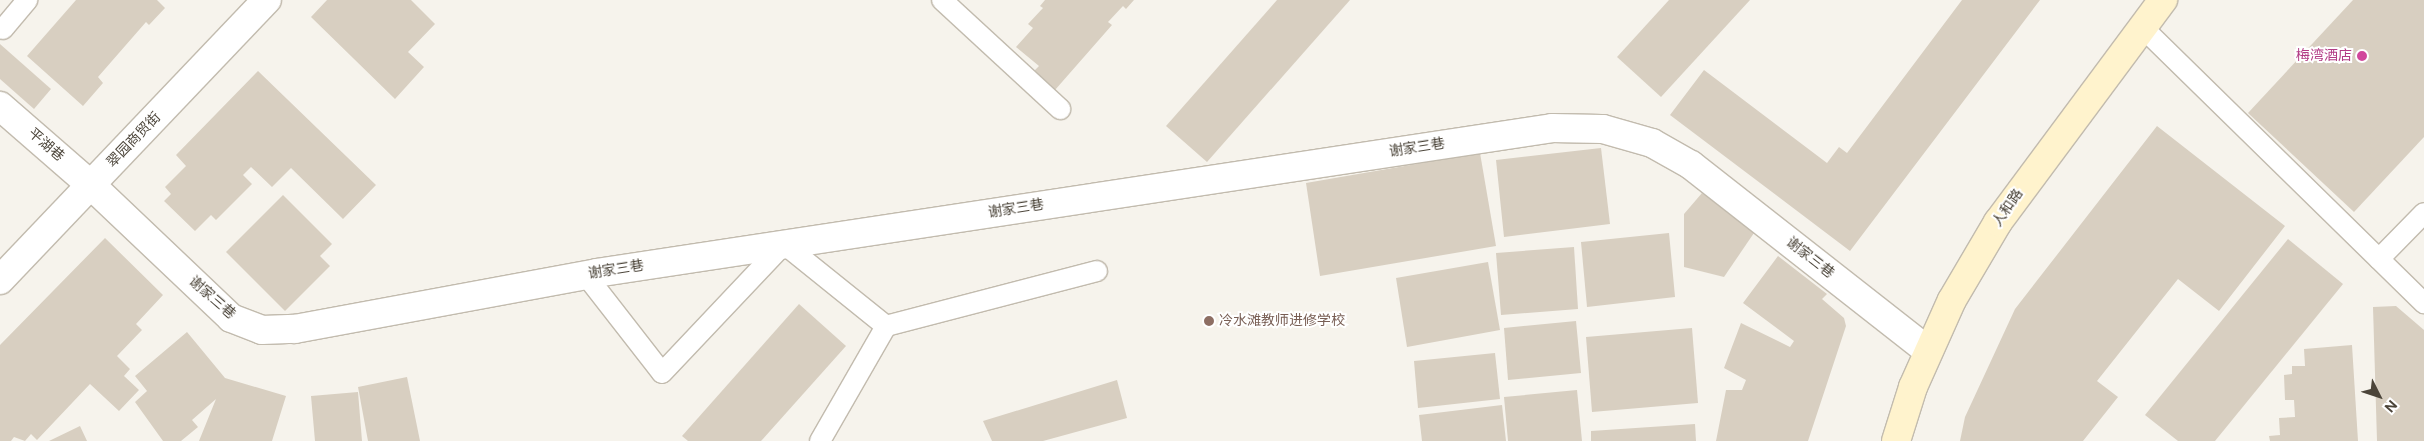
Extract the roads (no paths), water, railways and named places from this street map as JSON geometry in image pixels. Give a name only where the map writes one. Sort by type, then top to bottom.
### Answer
[{"type":"main road","name":"人和路","points":[[1896,441],[1928,351],[1952,300],[1998,222],[2163,0]]},
{"type":"street","name":"翠园商贸街","points":[[0,280],[267,0]]},
{"type":"street","name":"平湖巷","points":[[0,106],[91,185]]},
{"type":"street","name":"谢家三巷","points":[[91,185],[231,318],[262,330],[295,330],[585,274],[1552,128],[1603,129],[1652,143],[1691,165],[1928,351]]},
{"type":"lane","points":[[3,29],[27,0]]},
{"type":"lane","points":[[942,0],[1060,108]]},
{"type":"lane","points":[[2142,27],[2424,303]]},
{"type":"lane","points":[[2379,259],[2424,213]]},
{"type":"lane","points":[[585,274],[662,373],[784,244],[886,326]]},
{"type":"lane","points":[[820,441],[886,326],[1097,271]]},
{"type":"place","name":"梅湾酒店","points":[[2362,56]]},
{"type":"place","name":"冷水滩教师进修学校","points":[[1209,321]]}]
